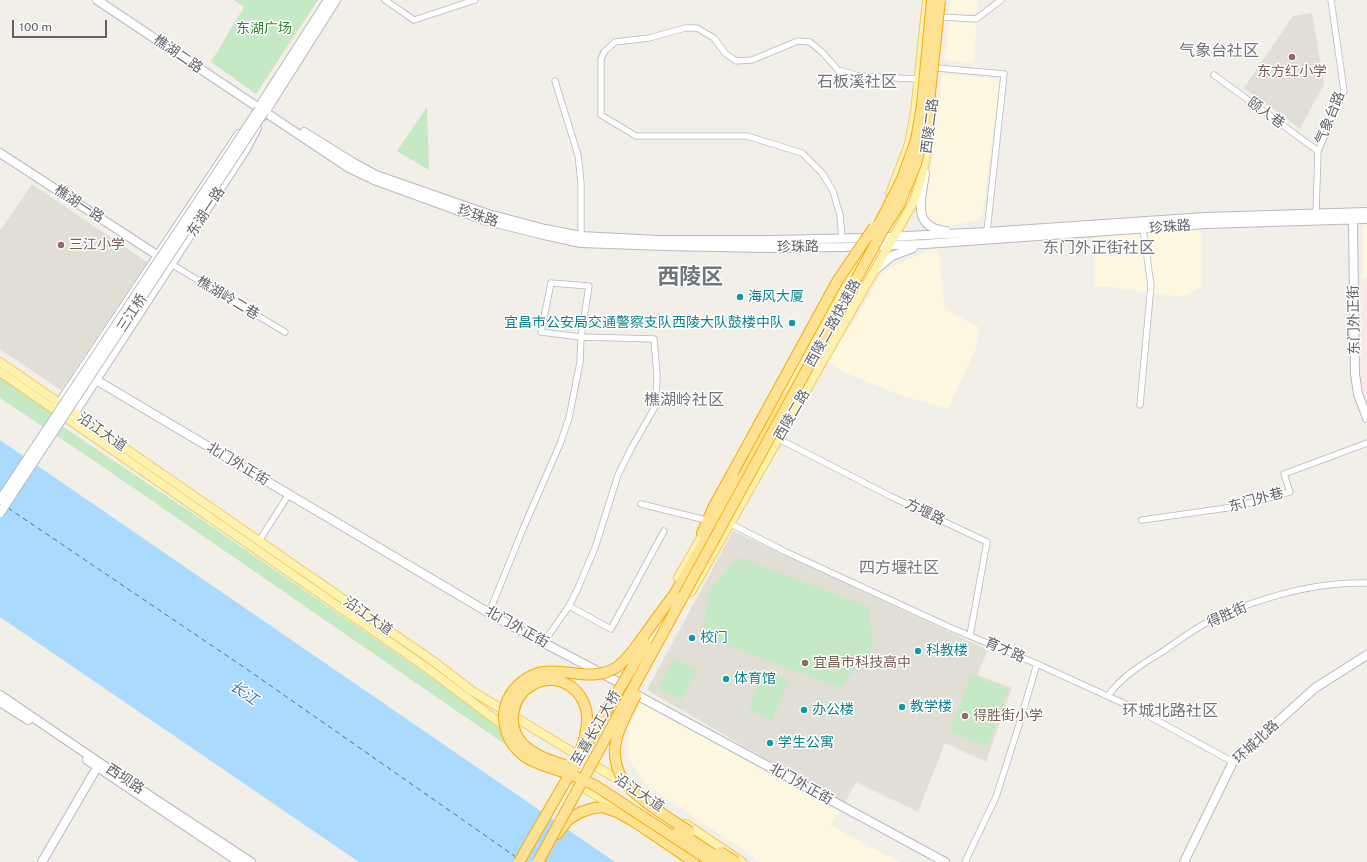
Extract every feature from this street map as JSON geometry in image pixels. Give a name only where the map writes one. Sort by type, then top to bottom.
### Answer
[{"type":"highway","name":"西陵二路快速路","points":[[674,595],[808,358],[902,179],[916,140],[922,105],[932,0]]},
{"type":"highway","name":"西陵二路快速路","points":[[667,626],[901,200],[916,164],[927,121],[940,0]]},
{"type":"highway","points":[[700,538],[709,521],[714,506],[838,280],[867,236],[884,215]]},
{"type":"highway","points":[[674,595],[630,654],[619,666],[608,672],[599,674],[580,675],[544,672],[532,675],[524,680],[516,687],[508,699],[505,710],[505,724],[508,738],[525,757],[580,778],[596,786],[712,862]]},
{"type":"highway","name":"至喜长江大桥","points":[[519,862],[674,595]]},
{"type":"highway","points":[[667,626],[620,730],[615,748],[617,767],[624,782],[643,800],[736,862]]},
{"type":"highway","name":"至喜长江大桥","points":[[538,862],[667,626]]},
{"type":"highway","points":[[572,771],[585,738],[587,720],[583,699],[577,691],[560,682],[547,681],[534,684],[520,696],[514,710],[514,727],[522,744],[538,754],[582,772],[600,781],[725,862]]},
{"type":"highway","points":[[547,846],[569,819],[581,812],[604,807],[635,822],[694,862]]},
{"type":"main road","name":"樵湖二路","points":[[98,0],[263,108]]},
{"type":"main road","name":"樵湖二路","points":[[107,0],[263,108]]},
{"type":"main road","points":[[57,406],[233,142],[263,108],[328,0]]},
{"type":"main road","name":"东湖一路","points":[[72,417],[246,149],[263,108],[336,0]]},
{"type":"main road","name":"西陵二路","points":[[709,521],[726,494],[868,238],[889,196],[909,144],[915,112],[927,0]]},
{"type":"main road","name":"西陵二路","points":[[583,787],[633,693],[731,524],[913,203],[927,156],[944,0]]},
{"type":"main road","name":"珍珠路","points":[[263,108],[376,175],[485,213],[545,229],[581,236],[658,240],[842,239],[971,233],[1205,217],[1367,212]]},
{"type":"main road","name":"珍珠路","points":[[263,108],[348,168],[374,180],[484,220],[580,243],[770,248],[863,246],[926,244],[1206,224],[1367,219]]},
{"type":"main road","name":"三江桥","points":[[0,500],[263,108]]},
{"type":"main road","name":"三江桥","points":[[0,513],[263,108]]},
{"type":"main road","name":"樵湖一路","points":[[0,153],[157,255]]},
{"type":"main road","points":[[927,156],[921,204],[922,218],[929,226],[940,230],[971,233]]},
{"type":"main road","name":"东门外正街","points":[[1353,220],[1355,374],[1358,394],[1367,418]]},
{"type":"main road","points":[[875,271],[892,256],[905,250],[926,244]]},
{"type":"main road","name":"沿江大道","points":[[0,362],[72,417],[572,771],[583,787],[700,862]]},
{"type":"main road","name":"沿江大道","points":[[0,372],[57,406]]},
{"type":"main road","name":"北门外正街","points":[[96,380],[489,613],[620,683],[633,693],[945,862]]},
{"type":"main road","name":"沿江大道","points":[[72,417],[260,541],[433,660],[472,691],[640,793],[742,862]]},
{"type":"main road","points":[[572,771],[578,754],[620,683],[700,538]]},
{"type":"main road","name":"环城北路","points":[[1184,862],[1233,762],[1315,688],[1367,655]]},
{"type":"main road","name":"西坝路","points":[[0,695],[98,765],[239,862]]},
{"type":"main road","name":"西坝路","points":[[0,702],[251,862]]},
{"type":"main road","points":[[42,862],[98,765]]},
{"type":"street","points":[[385,0],[414,20],[475,0]]},
{"type":"street","points":[[942,17],[976,20],[1001,0]]},
{"type":"street","name":"气象台路","points":[[1316,213],[1318,151],[1344,91],[1331,0]]},
{"type":"street","points":[[842,239],[840,215],[833,191],[822,173],[802,153],[747,136],[636,136],[601,115],[602,59],[604,52],[615,42],[649,38],[685,28],[697,28],[714,38],[725,54],[736,61],[752,60],[798,40],[810,42],[823,53],[838,70],[859,76],[918,79]]},
{"type":"street","points":[[937,68],[1004,74],[987,232]]},
{"type":"street","name":"颐人巷","points":[[1214,75],[1318,151]]},
{"type":"street","points":[[555,81],[578,155],[581,183],[581,236]]},
{"type":"street","points":[[1140,405],[1151,285],[1143,229]]},
{"type":"street","name":"樵湖岭二巷","points":[[171,264],[285,332]]},
{"type":"street","points":[[489,613],[560,444],[569,418],[580,362],[581,337],[589,286],[551,283],[541,332],[581,337],[654,340],[656,405],[618,475],[595,548],[569,606],[544,642]]},
{"type":"street","name":"方堰路","points":[[779,439],[890,496],[987,542],[970,635]]},
{"type":"street","name":"东门外巷","points":[[1142,520],[1234,507],[1290,492],[1284,474],[1367,443]]},
{"type":"street","points":[[260,541],[289,494]]},
{"type":"street","points":[[641,504],[709,521]]},
{"type":"street","name":"育才路","points":[[731,524],[786,552],[1108,696],[1233,762]]},
{"type":"street","points":[[569,606],[611,629],[664,531]]},
{"type":"street","name":"得胜街","points":[[1108,696],[1113,688],[1138,667],[1207,622],[1222,615],[1275,595],[1307,588],[1349,582],[1367,583]]},
{"type":"street","points":[[965,862],[996,797],[1037,664]]},
{"type":"shaded area","points":[[950,0],[978,0],[976,14],[949,14]]},
{"type":"shaded area","name":"东方红小学","points":[[1312,13],[1324,84],[1300,129],[1244,88],[1293,16]]},
{"type":"shaded area","points":[[949,20],[977,23],[973,63],[945,60]]},
{"type":"shaded area","points":[[942,74],[1000,79],[982,219],[941,228],[924,214],[928,180],[934,151]]},
{"type":"shaded area","name":"三江小学","points":[[32,184],[147,262],[61,390],[0,349],[0,231]]},
{"type":"shaded area","points":[[1363,223],[1367,223],[1367,278],[1363,278]]},
{"type":"shaded area","points":[[1201,227],[1202,287],[1181,297],[1109,287],[1095,287],[1095,235]]},
{"type":"shaded area","points":[[938,247],[945,309],[979,327],[976,348],[948,409],[903,396],[851,375],[827,362],[870,296],[880,275],[895,265]]},
{"type":"shaded area","points":[[1363,278],[1367,278],[1367,398],[1364,390],[1362,364]]},
{"type":"shaded area","name":"宜昌市科技高中","points":[[733,531],[988,650],[977,675],[1012,688],[986,762],[945,743],[918,812],[856,782],[844,804],[647,690]]},
{"type":"shaded area","points":[[642,700],[782,782],[839,810],[831,826],[899,862],[759,862],[745,851],[646,785],[628,758],[629,729]]},
{"type":"green space","name":"东湖广场","points":[[234,0],[318,0],[256,94],[211,62],[244,7]]},
{"type":"green space","points":[[427,107],[429,170],[397,151]]},
{"type":"green space","points":[[0,375],[43,404],[66,429],[192,513],[499,724],[506,745],[93,460],[0,398]]},
{"type":"green space","points":[[739,557],[869,607],[873,647],[840,688],[703,636],[709,590]]},
{"type":"green space","points":[[674,658],[698,670],[681,701],[658,688]]},
{"type":"green space","points":[[764,670],[789,680],[772,720],[748,710]]},
{"type":"green space","points":[[971,675],[1009,689],[987,746],[950,732]]},
{"type":"water","name":"长江","points":[[0,440],[615,862],[359,862],[0,617]]},
{"type":"ferry route","points":[[8,508],[248,670],[516,857]]},
{"type":"place","name":"东方红小学","points":[[1292,57]]},
{"type":"place","name":"三江小学","points":[[61,245]]},
{"type":"place","name":"海风大厦","points":[[740,297]]},
{"type":"place","name":"宜昌市公安局交通警察支队西陵大队鼓楼中队","points":[[792,323]]},
{"type":"place","name":"校门","points":[[692,638]]},
{"type":"place","name":"科教楼","points":[[918,651]]},
{"type":"place","name":"宜昌市科技高中","points":[[805,663]]},
{"type":"place","name":"体育馆","points":[[726,679]]},
{"type":"place","name":"教学楼","points":[[902,707]]},
{"type":"place","name":"办公楼","points":[[804,710]]},
{"type":"place","name":"得胜街小学","points":[[965,716]]},
{"type":"place","name":"学生公寓","points":[[770,743]]},
{"type":"district","name":"气象台社区","points":[[1219,51]]},
{"type":"district","name":"石板溪社区","points":[[857,82]]},
{"type":"district","name":"东门外正街社区","points":[[1099,248]]},
{"type":"district","name":"西陵区","points":[[690,277]]},
{"type":"district","name":"樵湖岭社区","points":[[684,400]]},
{"type":"district","name":"四方堰社区","points":[[899,568]]},
{"type":"district","name":"环城北路社区","points":[[1170,711]]}]
